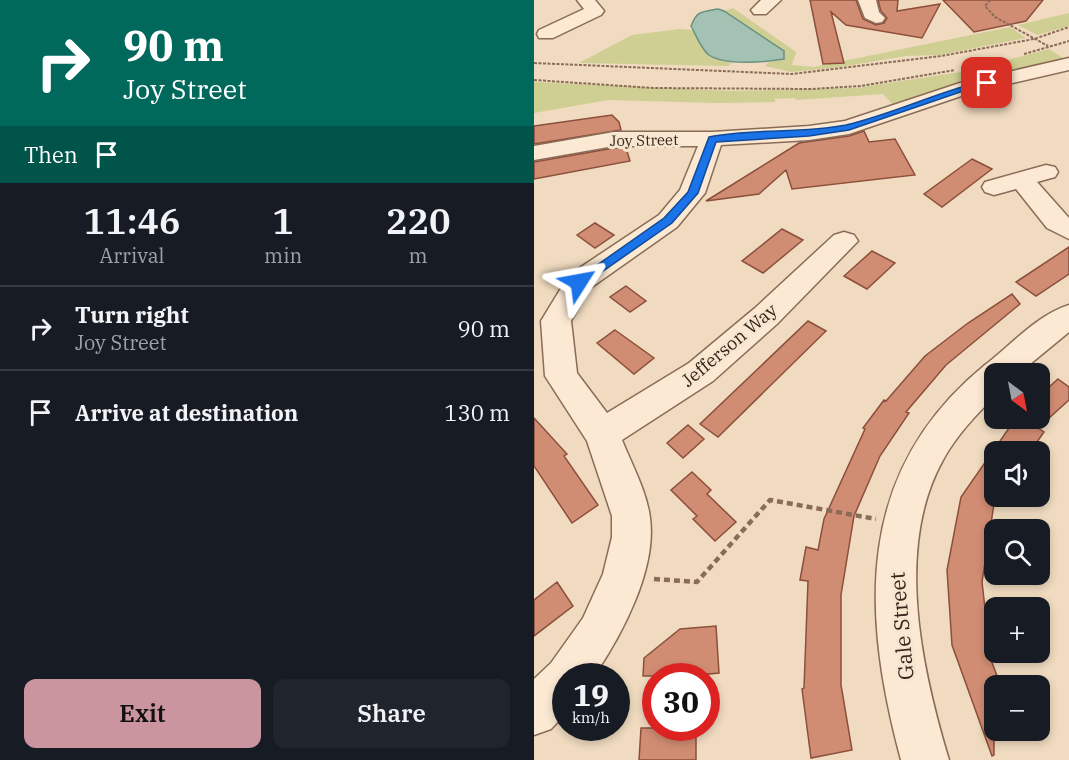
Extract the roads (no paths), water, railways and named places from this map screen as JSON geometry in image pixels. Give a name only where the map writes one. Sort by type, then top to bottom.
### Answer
[{"type":"street","points":[[546,34],[595,11],[586,0]]},
{"type":"street","points":[[867,0],[871,14],[876,18]]},
{"type":"street","name":"Joy Street","points":[[534,153],[614,139],[712,139],[809,133],[849,127],[1062,57]]},
{"type":"street","points":[[577,663],[598,633],[623,578],[632,537],[631,516],[602,434],[561,376],[545,319],[579,282],[668,221],[692,193],[712,139]]},
{"type":"street","points":[[994,187],[1046,172]]},
{"type":"street","points":[[1021,179],[1056,222],[1069,231]]},
{"type":"street","name":"Jefferson Way","points":[[602,434],[701,372],[766,316],[844,241]]},
{"type":"street","name":"Gale Street","points":[[1008,363],[1069,316]]},
{"type":"street","name":"Gale Street","points":[[925,760],[911,716],[897,619],[896,562],[902,524],[924,460],[954,415],[984,386]]},
{"type":"street","points":[[534,712],[552,693]]}]
